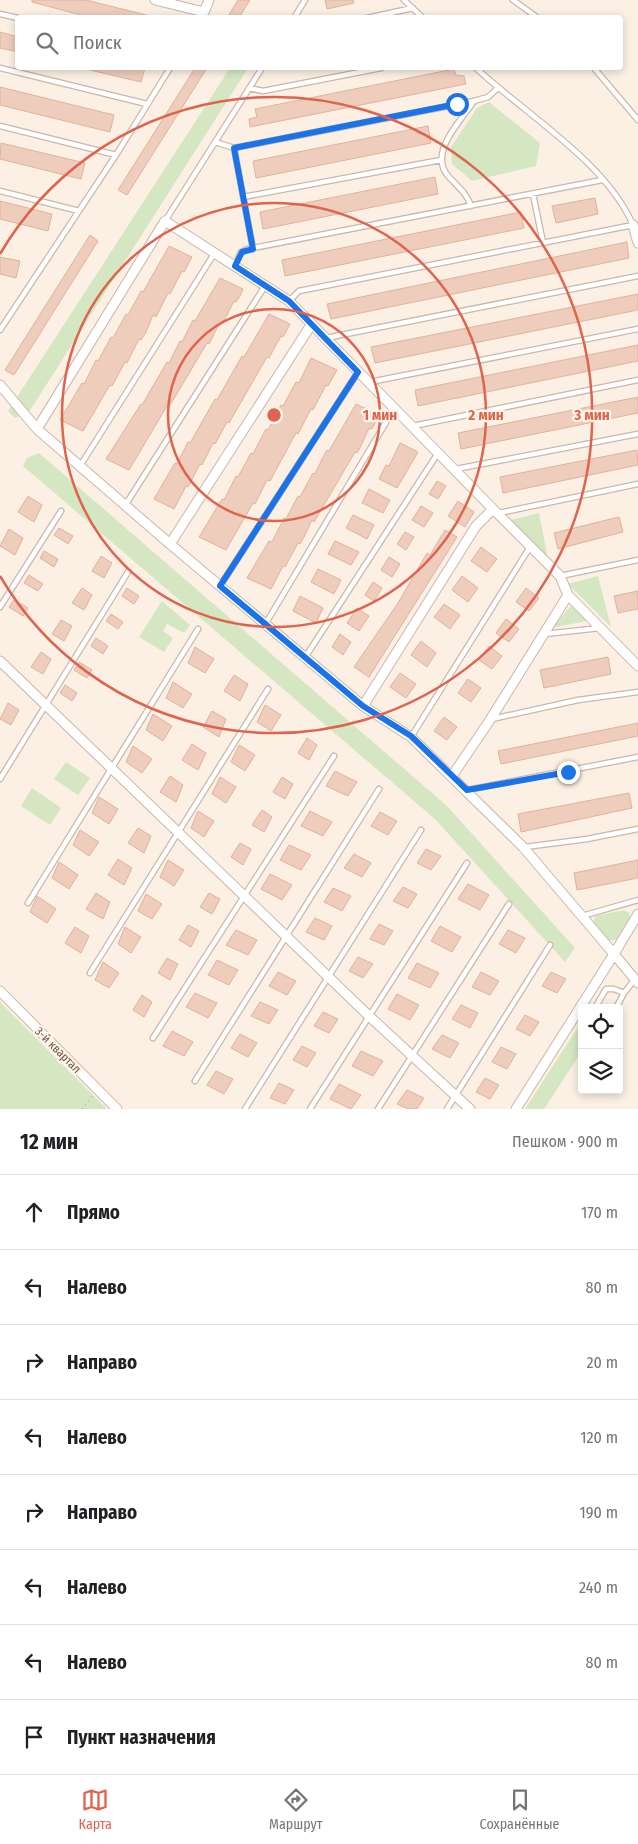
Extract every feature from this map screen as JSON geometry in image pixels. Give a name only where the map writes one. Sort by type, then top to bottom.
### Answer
[{"type":"street","points":[[155,0],[202,15],[209,0]]},
{"type":"street","points":[[37,429],[165,221],[289,301],[560,576],[568,595],[638,666]]},
{"type":"street","points":[[633,225],[638,243]]},
{"type":"street","points":[[170,544],[311,325]]},
{"type":"street","points":[[0,385],[37,429],[170,544],[306,656],[363,706],[411,736],[523,847],[636,981]]},
{"type":"street","points":[[363,706],[476,526],[495,511]]},
{"type":"street","points":[[452,776],[490,720],[568,595]]},
{"type":"street","points":[[0,660],[286,936],[470,1109]]},
{"type":"street","points":[[516,1109],[638,914]]},
{"type":"street","name":"3-й квартал","points":[[0,991],[116,1109]]},
{"type":"lane","points":[[296,15],[305,0]]},
{"type":"lane","points":[[404,0],[420,15]]},
{"type":"lane","points":[[513,0],[534,15]]},
{"type":"lane","points":[[380,15],[413,8]]},
{"type":"lane","points":[[0,14],[15,17]]},
{"type":"lane","points":[[0,68],[147,104]]},
{"type":"lane","points":[[0,330],[116,155],[169,70]]},
{"type":"lane","points":[[165,221],[261,70]]},
{"type":"lane","points":[[249,88],[263,91],[371,70]]},
{"type":"lane","points":[[289,301],[299,291],[633,225],[619,199],[560,137],[478,70]]},
{"type":"lane","points":[[596,70],[638,120]]},
{"type":"lane","points":[[215,142],[234,148],[474,101],[488,97],[498,88]]},
{"type":"lane","points":[[470,206],[466,195],[443,168],[441,160],[444,146],[474,101]]},
{"type":"lane","points":[[0,126],[116,155]]},
{"type":"lane","points":[[234,148],[253,249]]},
{"type":"lane","points":[[243,197],[441,160]]},
{"type":"lane","points":[[235,266],[242,252],[253,249],[602,180]]},
{"type":"lane","points":[[0,191],[79,211]]},
{"type":"lane","points":[[533,194],[543,243]]},
{"type":"lane","points":[[80,466],[214,253]]},
{"type":"lane","points":[[325,338],[638,276]]},
{"type":"lane","points":[[126,504],[265,286]]},
{"type":"lane","points":[[368,383],[638,329]]},
{"type":"lane","points":[[220,586],[358,372]]},
{"type":"lane","points":[[411,426],[638,380]]},
{"type":"lane","points":[[266,623],[394,409]]},
{"type":"lane","points":[[454,470],[638,434]]},
{"type":"lane","points":[[306,656],[438,453]]},
{"type":"lane","points":[[495,511],[638,484]]},
{"type":"lane","points":[[0,607],[61,511]]},
{"type":"lane","points":[[411,736],[530,547]]},
{"type":"lane","points":[[560,576],[638,560]]},
{"type":"lane","points":[[0,779],[128,572]]},
{"type":"lane","points":[[545,634],[601,628]]},
{"type":"lane","points":[[28,903],[198,629]]},
{"type":"lane","points":[[90,973],[268,689]]},
{"type":"lane","points":[[490,720],[578,700],[638,692]]},
{"type":"lane","points":[[153,1038],[334,756]]},
{"type":"lane","points":[[467,790],[638,757]]},
{"type":"lane","points":[[195,1081],[379,789]]},
{"type":"lane","points":[[523,847],[587,839],[638,829]]},
{"type":"lane","points":[[245,1109],[421,830]]},
{"type":"lane","points":[[310,1109],[467,863]]},
{"type":"lane","points":[[581,917],[638,900]]},
{"type":"lane","points":[[378,1109],[509,904]]},
{"type":"lane","points":[[447,1109],[550,945]]},
{"type":"lane","points":[[618,1004],[624,993],[636,981]]},
{"type":"lane","points":[[597,1004],[606,989],[614,989],[624,993]]},
{"type":"path","points":[[82,1109],[98,1090]]},
{"type":"green space","points":[[229,70],[247,70],[29,412],[15,418],[8,411]]},
{"type":"green space","points":[[489,102],[540,143],[536,166],[472,181],[452,164],[451,147],[477,108]]},
{"type":"green space","points":[[39,453],[447,806],[575,948],[565,962],[435,819],[23,466],[27,458]]},
{"type":"green space","points":[[539,513],[549,565],[507,521]]},
{"type":"green space","points":[[598,576],[611,627],[568,584]]},
{"type":"green space","points":[[576,600],[596,619],[552,628]]},
{"type":"green space","points":[[162,601],[190,625],[184,633],[167,624],[163,631],[173,638],[164,652],[139,637]]},
{"type":"green space","points":[[66,762],[90,778],[78,795],[54,779]]},
{"type":"green space","points":[[32,788],[61,808],[50,825],[21,806]]},
{"type":"green space","points":[[624,910],[629,913],[630,918],[616,940],[606,938],[593,924],[595,916]]},
{"type":"green space","points":[[0,1002],[107,1109],[0,1109]]},
{"type":"green space","points":[[578,1027],[578,1057],[544,1109],[525,1109]]},
{"type":"building","points":[[32,0],[86,0],[146,15],[81,15],[32,2]]},
{"type":"building","points":[[238,0],[250,0],[241,15],[229,15]]},
{"type":"building","points":[[325,0],[353,0],[354,3],[327,9]]},
{"type":"building","points":[[0,32],[15,36],[15,51],[0,48]]},
{"type":"building","points":[[90,70],[144,70],[141,82]]},
{"type":"building","points":[[194,70],[206,70],[127,195],[118,190]]},
{"type":"building","points":[[449,70],[454,70],[456,75],[464,76],[466,84],[250,127],[249,119],[257,117],[255,109]]},
{"type":"building","points":[[0,87],[114,115],[110,132],[0,105]]},
{"type":"building","points":[[428,126],[431,143],[256,178],[253,161]]},
{"type":"building","points":[[1,143],[85,163],[81,179],[0,159]]},
{"type":"building","points":[[435,177],[438,194],[263,229],[260,212]]},
{"type":"building","points":[[595,198],[598,214],[556,223],[552,206]]},
{"type":"building","points":[[0,201],[52,214],[48,231],[0,219]]},
{"type":"building","points":[[521,212],[524,228],[285,276],[282,260]]},
{"type":"building","points":[[90,235],[98,241],[14,375],[5,370]]},
{"type":"building","points":[[627,242],[629,258],[331,319],[327,304]]},
{"type":"building","points":[[169,246],[192,257],[170,294],[168,293],[156,317],[153,315],[146,332],[141,340],[139,339],[127,363],[125,362],[112,386],[110,385],[83,431],[60,420],[82,383],[84,384],[96,360],[98,361],[111,337],[113,338],[126,314],[128,315],[141,291],[143,292]]},
{"type":"building","points":[[0,257],[20,261],[16,278],[0,274]]},
{"type":"building","points":[[220,278],[243,289],[240,296],[236,302],[234,301],[222,323],[220,322],[209,344],[207,343],[169,407],[167,406],[129,470],[106,459],[142,405],[167,362],[169,363],[180,341],[182,342],[193,320],[195,321]]},
{"type":"building","points":[[638,294],[638,310],[375,363],[371,347]]},
{"type":"building","points":[[269,314],[290,324],[283,337],[281,336],[269,358],[267,357],[229,423],[227,422],[215,444],[213,443],[202,465],[200,464],[188,487],[186,486],[174,509],[154,499],[175,463],[177,464],[188,442],[190,443],[215,399],[217,400],[242,356],[244,357]]},
{"type":"building","points":[[638,345],[638,361],[418,406],[415,390]]},
{"type":"building","points":[[311,358],[337,370],[328,386],[326,385],[313,410],[311,409],[298,434],[296,433],[270,481],[267,480],[255,504],[253,503],[226,550],[199,537],[222,499],[224,500],[236,476],[238,477],[251,453],[253,454],[266,429],[268,430],[281,405],[283,406],[296,382],[299,383]]},
{"type":"building","points":[[638,397],[638,413],[461,449],[458,433]]},
{"type":"building","points":[[356,404],[379,415],[372,429],[369,428],[357,453],[355,452],[314,522],[312,520],[300,544],[298,543],[285,567],[283,566],[271,589],[247,578],[269,541],[272,542],[284,518],[286,519],[313,473],[315,474],[327,450],[329,451]]},
{"type":"building","points":[[400,443],[418,452],[397,488],[379,479],[386,465],[389,466]]},
{"type":"building","points":[[637,450],[638,465],[503,493],[500,477]]},
{"type":"building","points":[[437,481],[446,486],[438,499],[429,494]]},
{"type":"building","points":[[369,489],[390,500],[383,513],[362,503]]},
{"type":"building","points":[[28,496],[42,505],[34,522],[18,512]]},
{"type":"building","points":[[458,501],[474,512],[465,527],[448,516]]},
{"type":"building","points":[[421,506],[433,513],[424,527],[412,520]]},
{"type":"building","points":[[353,515],[374,525],[367,539],[346,528]]},
{"type":"building","points":[[619,517],[623,532],[558,549],[554,533]]},
{"type":"building","points":[[59,528],[73,536],[68,544],[54,535]]},
{"type":"building","points":[[9,529],[23,538],[15,555],[0,546]]},
{"type":"building","points":[[445,530],[457,537],[369,677],[354,667],[398,603],[427,553],[430,555]]},
{"type":"building","points":[[405,532],[414,537],[406,550],[397,544]]},
{"type":"building","points":[[335,541],[359,552],[351,565],[328,554]]},
{"type":"building","points":[[481,547],[497,559],[487,572],[471,561]]},
{"type":"building","points":[[44,551],[58,559],[54,567],[40,558]]},
{"type":"building","points":[[101,556],[112,563],[104,578],[92,571]]},
{"type":"building","points":[[389,557],[400,564],[392,577],[381,570]]},
{"type":"building","points":[[318,569],[341,580],[334,594],[311,582]]},
{"type":"building","points":[[29,575],[43,584],[38,591],[24,583]]},
{"type":"building","points":[[462,576],[478,588],[468,602],[452,590]]},
{"type":"building","points":[[373,582],[382,588],[374,601],[365,595]]},
{"type":"building","points":[[82,588],[92,595],[84,610],[72,603]]},
{"type":"building","points":[[127,588],[139,596],[134,604],[122,596]]},
{"type":"building","points":[[526,588],[539,598],[529,611],[516,602]]},
{"type":"building","points":[[638,591],[638,609],[618,613],[614,596]]},
{"type":"building","points":[[300,596],[323,608],[316,623],[293,611]]},
{"type":"building","points":[[14,600],[28,608],[23,616],[9,607]]},
{"type":"building","points":[[444,604],[460,615],[450,629],[434,617]]},
{"type":"building","points":[[357,608],[369,616],[359,631],[347,623]]},
{"type":"building","points":[[111,614],[123,622],[118,629],[106,621]]},
{"type":"building","points":[[506,619],[519,629],[509,642],[496,633]]},
{"type":"building","points":[[61,620],[72,626],[64,641],[52,634]]},
{"type":"building","points":[[340,634],[351,642],[343,655],[332,647]]},
{"type":"building","points":[[96,638],[108,646],[103,654],[91,646]]},
{"type":"building","points":[[421,641],[436,653],[427,667],[411,655]]},
{"type":"building","points":[[489,646],[502,656],[492,669],[479,660]]},
{"type":"building","points":[[195,647],[214,659],[205,673],[188,663]]},
{"type":"building","points":[[41,652],[51,659],[43,674],[31,667]]},
{"type":"building","points":[[608,657],[611,674],[544,688],[540,670]]},
{"type":"building","points":[[79,662],[92,670],[87,678],[74,670]]},
{"type":"building","points":[[400,673],[416,684],[406,698],[390,687]]},
{"type":"building","points":[[234,675],[248,684],[240,701],[224,691]]},
{"type":"building","points":[[468,679],[481,688],[471,702],[458,693]]},
{"type":"building","points":[[173,682],[192,694],[183,708],[166,698]]},
{"type":"building","points":[[65,685],[77,693],[72,701],[60,693]]},
{"type":"building","points":[[8,703],[19,710],[11,725],[0,719]]},
{"type":"building","points":[[265,705],[281,715],[271,731],[257,722]]},
{"type":"building","points":[[212,711],[226,719],[219,737],[203,727]]},
{"type":"building","points":[[153,714],[172,726],[163,741],[146,730]]},
{"type":"building","points":[[444,717],[457,727],[447,740],[434,731]]},
{"type":"building","points":[[638,723],[638,736],[501,764],[498,751]]},
{"type":"building","points":[[307,738],[317,745],[309,760],[298,753]]},
{"type":"building","points":[[192,744],[206,753],[198,770],[182,760]]},
{"type":"building","points":[[239,745],[255,755],[245,771],[231,762]]},
{"type":"building","points":[[133,746],[152,759],[142,773],[126,762]]},
{"type":"building","points":[[335,771],[357,782],[348,796],[326,786]]},
{"type":"building","points":[[170,776],[183,785],[176,802],[160,792]]},
{"type":"building","points":[[220,777],[236,787],[226,803],[212,794]]},
{"type":"building","points":[[282,777],[293,784],[285,799],[273,792]]},
{"type":"building","points":[[629,793],[632,808],[521,832],[518,814]]},
{"type":"building","points":[[99,797],[118,809],[109,824],[92,813]]},
{"type":"building","points":[[262,810],[272,817],[264,832],[252,825]]},
{"type":"building","points":[[198,811],[214,821],[204,837],[191,828]]},
{"type":"building","points":[[310,811],[332,822],[323,836],[301,826]]},
{"type":"building","points":[[380,812],[397,821],[388,835],[371,826]]},
{"type":"building","points":[[138,828],[151,836],[144,853],[128,843]]},
{"type":"building","points":[[80,830],[99,842],[89,856],[73,845]]},
{"type":"building","points":[[240,843],[251,849],[243,865],[231,857]]},
{"type":"building","points":[[289,845],[311,855],[301,870],[280,860]]},
{"type":"building","points":[[426,849],[441,856],[431,870],[417,863]]},
{"type":"building","points":[[354,854],[371,863],[362,877],[344,868]]},
{"type":"building","points":[[118,859],[132,868],[124,885],[108,875]]},
{"type":"building","points":[[168,860],[184,870],[174,886],[160,877]]},
{"type":"building","points":[[638,860],[638,878],[577,890],[574,873]]},
{"type":"building","points":[[59,862],[78,875],[69,889],[52,878]]},
{"type":"building","points":[[270,874],[292,885],[282,900],[261,889]]},
{"type":"building","points":[[468,884],[489,895],[480,910],[458,899]]},
{"type":"building","points":[[403,887],[417,894],[408,908],[393,901]]},
{"type":"building","points":[[333,888],[351,896],[342,911],[324,902]]},
{"type":"building","points":[[96,893],[110,902],[103,919],[86,909]]},
{"type":"building","points":[[209,893],[220,899],[212,914],[200,907]]},
{"type":"building","points":[[146,894],[162,904],[152,919],[138,911]]},
{"type":"building","points":[[37,896],[56,909],[47,923],[30,912]]},
{"type":"building","points":[[315,918],[332,926],[324,940],[306,932]]},
{"type":"building","points":[[379,924],[393,931],[384,945],[370,939]]},
{"type":"building","points":[[188,925],[199,931],[191,947],[179,940]]},
{"type":"building","points":[[440,926],[461,937],[452,952],[431,941]]},
{"type":"building","points":[[75,927],[89,936],[81,953],[65,943]]},
{"type":"building","points":[[125,927],[141,937],[131,953],[118,944]]},
{"type":"building","points":[[236,930],[257,940],[248,955],[226,945]]},
{"type":"building","points":[[508,930],[525,938],[516,953],[499,944]]},
{"type":"building","points":[[358,957],[373,964],[363,978],[349,971]]},
{"type":"building","points":[[167,958],[178,964],[170,980],[158,973]]},
{"type":"building","points":[[217,960],[238,970],[229,985],[208,975]]},
{"type":"building","points":[[103,962],[119,973],[109,988],[95,980]]},
{"type":"building","points":[[417,963],[439,973],[430,988],[408,978]]},
{"type":"building","points":[[278,972],[296,981],[287,995],[269,986]]},
{"type":"building","points":[[481,972],[499,981],[490,995],[472,987]]},
{"type":"building","points":[[551,972],[566,979],[557,993],[542,986]]},
{"type":"building","points":[[195,993],[217,1003],[208,1018],[186,1007]]},
{"type":"building","points":[[397,994],[419,1005],[410,1020],[388,1009]]},
{"type":"building","points":[[142,995],[152,1002],[144,1017],[133,1010]]},
{"type":"building","points":[[260,1002],[278,1010],[269,1024],[251,1016]]},
{"type":"building","points":[[461,1005],[478,1013],[470,1028],[452,1019]]},
{"type":"building","points":[[323,1012],[338,1019],[329,1033],[314,1026]]},
{"type":"building","points":[[525,1015],[539,1022],[530,1036],[516,1029]]},
{"type":"building","points":[[172,1031],[193,1042],[184,1056],[163,1046]]},
{"type":"building","points":[[240,1034],[257,1043],[248,1057],[231,1048]]},
{"type":"building","points":[[442,1035],[459,1043],[450,1058],[432,1049]]},
{"type":"building","points":[[302,1046],[316,1053],[307,1067],[293,1060]]},
{"type":"building","points":[[501,1047],[516,1054],[507,1069],[492,1062]]},
{"type":"building","points":[[361,1051],[383,1061],[373,1076],[352,1066]]},
{"type":"building","points":[[216,1071],[233,1079],[224,1094],[207,1085]]},
{"type":"building","points":[[485,1078],[499,1085],[490,1099],[476,1092]]},
{"type":"building","points":[[279,1083],[294,1090],[285,1104],[270,1098]]},
{"type":"building","points":[[339,1084],[361,1095],[351,1109],[330,1099]]},
{"type":"building","points":[[407,1090],[424,1098],[417,1109],[408,1109],[397,1104]]},
{"type":"route","points":[[457,104],[234,148],[253,249],[242,252],[235,266],[289,301],[358,372],[220,586],[363,706],[411,736],[467,790],[568,772]]}]
